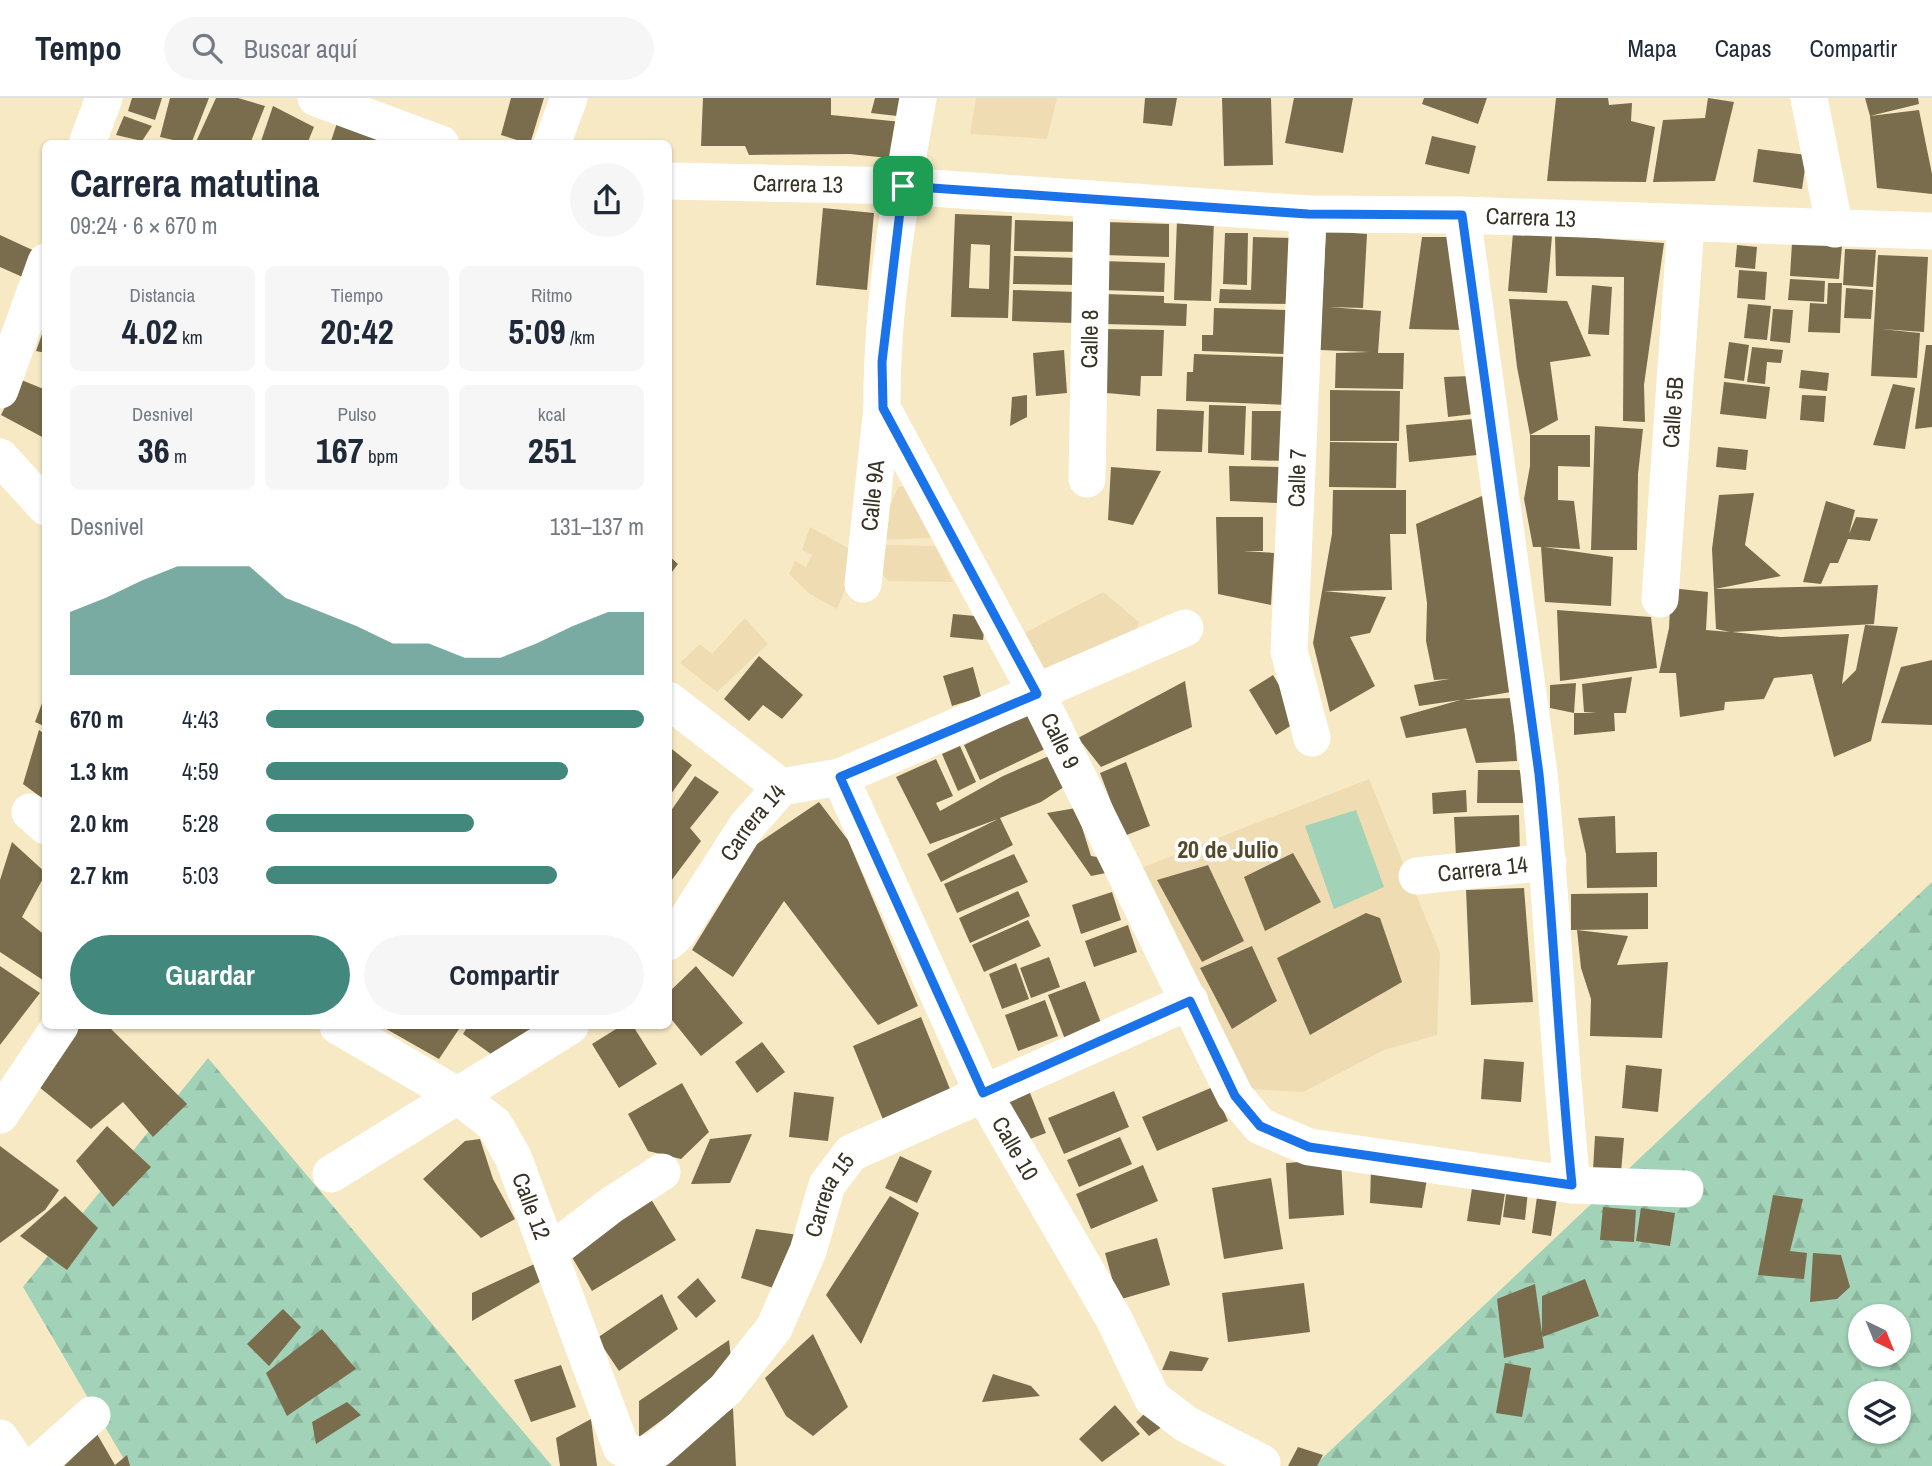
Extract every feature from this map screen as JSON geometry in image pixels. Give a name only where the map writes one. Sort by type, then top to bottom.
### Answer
[{"type":"street","points":[[89,140],[104,98]]},
{"type":"street","points":[[316,98],[430,140]]},
{"type":"street","points":[[553,140],[569,98]]},
{"type":"street","name":"Calle 9","points":[[918,98],[903,186],[882,362],[883,408],[1037,694],[1235,1096],[1260,1126],[1309,1147],[1572,1185]]},
{"type":"street","points":[[1809,98],[1835,229]]},
{"type":"street","name":"Carrera 13","points":[[672,181],[903,186],[1308,214],[1462,215],[1932,231]]},
{"type":"street","name":"Calle 8","points":[[1087,480],[1092,199]]},
{"type":"street","name":"Calle 7","points":[[1308,214],[1289,651],[1312,738]]},
{"type":"street","points":[[1462,215],[1548,862],[1558,1044],[1572,1185],[1685,1189]]},
{"type":"street","name":"Calle 5B","points":[[1660,599],[1686,223]]},
{"type":"street","points":[[0,390],[42,273]]},
{"type":"street","name":"Calle 9A","points":[[863,584],[883,408]]},
{"type":"street","points":[[0,457],[42,503]]},
{"type":"street","name":"Carrera 14","points":[[672,938],[746,827],[781,787],[840,777],[1185,628]]},
{"type":"street","points":[[672,704],[781,787]]},
{"type":"street","name":"Calle 10","points":[[840,777],[983,1093],[1114,1319],[1152,1398],[1186,1424],[1262,1463]]},
{"type":"street","name":"Carrera 14","points":[[1417,876],[1548,862]]},
{"type":"street","name":"Carrera 15","points":[[636,1457],[657,1448],[726,1389],[774,1328],[808,1251],[827,1185],[851,1153],[1190,1001]]},
{"type":"street","points":[[0,1115],[58,1029]]},
{"type":"street","name":"Calle 12","points":[[343,1029],[458,1096],[494,1124],[513,1157],[621,1447],[636,1457]]},
{"type":"street","points":[[331,1174],[565,1029]]},
{"type":"street","points":[[548,1253],[610,1206],[662,1172]]},
{"type":"street","points":[[35,1466],[92,1415]]},
{"type":"street","points":[[0,1438],[19,1466]]},
{"type":"shaded area","points":[[976,98],[1057,98],[1047,139],[970,134]]},
{"type":"shaded area","points":[[908,486],[933,538],[876,540],[898,487]]},
{"type":"shaded area","points":[[810,527],[859,554],[837,609],[810,594],[789,574],[795,561],[806,567],[812,555],[802,550]]},
{"type":"shaded area","points":[[883,545],[935,546],[953,582],[888,581],[875,565]]},
{"type":"shaded area","points":[[1103,592],[1139,622],[1132,645],[1040,687],[1017,637]]},
{"type":"shaded area","points":[[745,618],[768,644],[717,692],[680,663],[700,644],[712,654]]},
{"type":"shaded area","points":[[1369,779],[1440,953],[1437,1035],[1384,1050],[1303,1092],[1248,1089],[1141,868]]},
{"type":"green space","points":[[1356,810],[1384,887],[1334,909],[1305,826]]},
{"type":"green space","points":[[1932,882],[1932,1466],[1314,1466]]},
{"type":"green space","points":[[208,1058],[552,1466],[128,1466],[23,1287]]},
{"type":"building","points":[[132,98],[162,98],[155,120],[128,111]]},
{"type":"building","points":[[170,98],[209,98],[193,140],[160,137]]},
{"type":"building","points":[[216,98],[238,98],[265,106],[252,140],[197,140]]},
{"type":"building","points":[[511,98],[544,98],[531,140],[517,140],[501,135]]},
{"type":"building","points":[[703,98],[831,98],[831,115],[902,122],[898,159],[850,154],[749,155],[745,146],[701,146]]},
{"type":"building","points":[[875,98],[909,98],[906,117],[871,113]]},
{"type":"building","points":[[1145,98],[1177,98],[1172,126],[1143,123]]},
{"type":"building","points":[[1222,98],[1271,98],[1273,165],[1224,166]]},
{"type":"building","points":[[1294,98],[1353,98],[1343,153],[1285,143]]},
{"type":"building","points":[[1424,98],[1487,98],[1478,124],[1422,104]]},
{"type":"building","points":[[1556,98],[1608,98],[1609,105],[1632,103],[1631,121],[1655,127],[1646,182],[1547,181]]},
{"type":"building","points":[[1708,98],[1734,102],[1715,181],[1653,182],[1663,120],[1705,118]]},
{"type":"building","points":[[1865,98],[1918,98],[1919,104],[1870,116]]},
{"type":"building","points":[[273,106],[314,127],[309,140],[261,140]]},
{"type":"building","points":[[1919,110],[1932,174],[1932,194],[1877,188],[1870,116]]},
{"type":"building","points":[[124,116],[152,126],[143,140],[116,135]]},
{"type":"building","points":[[337,123],[390,140],[331,140]]},
{"type":"building","points":[[1432,136],[1476,146],[1469,174],[1425,164]]},
{"type":"building","points":[[1758,149],[1807,155],[1802,189],[1753,182]]},
{"type":"building","points":[[823,208],[874,213],[867,290],[816,285]]},
{"type":"building","points":[[955,214],[1012,216],[1008,318],[951,317]],"holes":[[[971,244],[990,245],[989,289],[969,288]]]},
{"type":"building","points":[[1015,220],[1083,222],[1081,252],[1014,251]]},
{"type":"building","points":[[1177,220],[1214,220],[1211,301],[1174,300]]},
{"type":"building","points":[[1105,222],[1169,224],[1169,257],[1103,255]]},
{"type":"building","points":[[1326,231],[1367,234],[1363,308],[1329,307],[1381,311],[1378,353],[1404,353],[1403,389],[1335,388],[1336,353],[1370,352],[1320,350]]},
{"type":"building","points":[[1225,233],[1248,233],[1247,285],[1223,284]]},
{"type":"building","points":[[1513,233],[1552,236],[1547,293],[1508,291]]},
{"type":"building","points":[[0,235],[39,253],[27,279],[0,267]]},
{"type":"building","points":[[1555,235],[1664,243],[1644,385],[1645,422],[1623,421],[1624,277],[1556,276]]},
{"type":"building","points":[[1253,237],[1296,238],[1294,304],[1219,303],[1220,289],[1251,290]]},
{"type":"building","points":[[1422,237],[1453,237],[1465,330],[1409,329]]},
{"type":"building","points":[[1792,243],[1842,246],[1839,279],[1790,276]]},
{"type":"building","points":[[1737,245],[1757,247],[1755,269],[1735,267]]},
{"type":"building","points":[[1845,249],[1876,250],[1873,287],[1843,285]]},
{"type":"building","points":[[1878,255],[1928,257],[1924,332],[1881,329],[1920,333],[1917,378],[1871,376]]},
{"type":"building","points":[[1014,256],[1079,258],[1078,285],[1013,284]]},
{"type":"building","points":[[1102,261],[1165,263],[1164,292],[1101,290]]},
{"type":"building","points":[[1739,270],[1767,272],[1765,300],[1737,298]]},
{"type":"building","points":[[1790,279],[1825,281],[1824,302],[1788,300]]},
{"type":"building","points":[[1828,283],[1842,283],[1840,333],[1808,332],[1810,303],[1827,304]]},
{"type":"building","points":[[1592,285],[1612,287],[1609,335],[1588,334]]},
{"type":"building","points":[[1846,288],[1873,290],[1871,319],[1844,318]]},
{"type":"building","points":[[1013,290],[1077,292],[1075,323],[1012,321]]},
{"type":"building","points":[[1105,294],[1164,296],[1164,303],[1187,304],[1186,326],[1103,324]]},
{"type":"building","points":[[1509,299],[1567,301],[1591,356],[1550,362],[1558,420],[1530,435],[1517,367]]},
{"type":"building","points":[[1748,304],[1771,306],[1767,340],[1744,338]]},
{"type":"building","points":[[1214,308],[1286,310],[1284,354],[1202,351],[1202,335],[1213,335]]},
{"type":"building","points":[[1773,309],[1793,310],[1790,343],[1770,341]]},
{"type":"building","points":[[1101,329],[1164,330],[1162,376],[1141,376],[1140,396],[1095,392]]},
{"type":"building","points":[[42,334],[42,352],[36,351]]},
{"type":"building","points":[[1729,342],[1749,345],[1744,381],[1724,378]]},
{"type":"building","points":[[1926,345],[1932,345],[1932,427],[1915,429]]},
{"type":"building","points":[[1752,347],[1783,350],[1781,363],[1767,362],[1765,384],[1747,382]]},
{"type":"building","points":[[1064,350],[1067,393],[1036,396],[1033,353]]},
{"type":"building","points":[[1194,354],[1290,357],[1288,405],[1186,401],[1187,372],[1193,372]]},
{"type":"building","points":[[1801,370],[1829,373],[1827,391],[1799,388]]},
{"type":"building","points":[[1471,376],[1474,414],[1448,417],[1444,377]]},
{"type":"building","points":[[19,379],[42,388],[42,437],[1,415]]},
{"type":"building","points":[[1724,382],[1770,387],[1766,419],[1720,414]]},
{"type":"building","points":[[1893,384],[1915,388],[1905,449],[1873,445]]},
{"type":"building","points":[[1330,390],[1400,391],[1399,441],[1330,441]]},
{"type":"building","points":[[1027,395],[1027,417],[1010,426],[1012,397]]},
{"type":"building","points":[[1802,395],[1826,396],[1824,422],[1800,420]]},
{"type":"building","points":[[1209,405],[1246,406],[1244,455],[1208,453]]},
{"type":"building","points":[[1157,409],[1204,411],[1202,452],[1156,451]]},
{"type":"building","points":[[1252,411],[1284,411],[1284,461],[1251,460]]},
{"type":"building","points":[[1484,418],[1487,454],[1409,462],[1406,425]]},
{"type":"building","points":[[1595,426],[1643,429],[1638,474],[1637,550],[1591,550]]},
{"type":"building","points":[[1530,435],[1590,435],[1590,467],[1558,466],[1558,500],[1574,501],[1580,549],[1544,547],[1613,557],[1611,606],[1545,602],[1541,547],[1533,547],[1524,499],[1530,466]]},
{"type":"building","points":[[1330,442],[1397,443],[1396,488],[1329,487]]},
{"type":"building","points":[[1718,447],[1748,450],[1746,470],[1716,467]]},
{"type":"building","points":[[1229,466],[1280,467],[1278,503],[1230,501]]},
{"type":"building","points":[[1111,467],[1161,471],[1133,525],[1108,520]]},
{"type":"building","points":[[1333,490],[1406,490],[1406,534],[1390,534],[1392,590],[1324,591],[1386,597],[1370,633],[1350,637],[1375,686],[1330,712],[1313,643],[1332,534]]},
{"type":"building","points":[[1489,493],[1511,692],[1463,700],[1512,698],[1517,761],[1476,763],[1466,728],[1406,738],[1400,717],[1460,700],[1419,706],[1414,685],[1449,679],[1434,680],[1426,641],[1427,603],[1416,524]]},
{"type":"building","points":[[1754,493],[1745,545],[1781,576],[1715,589],[1878,585],[1874,624],[1732,632],[1781,637],[1849,634],[1842,684],[1856,670],[1865,625],[1898,627],[1871,741],[1834,757],[1812,674],[1774,678],[1764,699],[1725,702],[1724,710],[1680,717],[1676,673],[1659,673],[1669,628],[1671,588],[1708,592],[1706,630],[1730,632],[1716,629],[1712,549],[1719,495]]},
{"type":"building","points":[[1826,501],[1855,510],[1849,534],[1856,517],[1878,519],[1870,541],[1848,539],[1838,563],[1830,563],[1821,584],[1803,582]]},
{"type":"building","points":[[1216,517],[1263,517],[1263,551],[1243,551],[1274,553],[1271,605],[1218,594]]},
{"type":"building","points":[[672,559],[678,564],[672,572]]},
{"type":"building","points":[[1557,610],[1651,617],[1657,668],[1560,681]]},
{"type":"building","points":[[953,614],[986,617],[983,640],[950,637]]},
{"type":"building","points":[[759,656],[803,695],[782,719],[763,705],[749,721],[724,699]]},
{"type":"building","points":[[1932,660],[1932,725],[1881,723],[1901,667]]},
{"type":"building","points":[[973,667],[981,697],[952,706],[943,676]]},
{"type":"building","points":[[1273,675],[1300,720],[1276,735],[1249,690]]},
{"type":"building","points":[[1632,677],[1626,713],[1614,713],[1615,731],[1574,735],[1574,713],[1597,713],[1584,712],[1582,684]]},
{"type":"building","points":[[1185,681],[1192,727],[1101,767],[1078,738]]},
{"type":"building","points":[[1576,683],[1574,713],[1550,708],[1550,685]]},
{"type":"building","points":[[42,703],[42,725],[35,722]]},
{"type":"building","points":[[1031,713],[1047,748],[980,780],[964,745]]},
{"type":"building","points":[[39,730],[42,732],[42,798],[23,784]]},
{"type":"building","points":[[960,746],[976,782],[958,791],[942,754]]},
{"type":"building","points":[[672,749],[692,765],[672,792]]},
{"type":"building","points":[[1058,752],[1073,781],[1041,802],[1000,818],[1013,845],[941,882],[927,854],[998,819],[930,844],[896,777],[936,759],[953,796],[936,803],[940,811],[1003,776]]},
{"type":"building","points":[[1126,762],[1150,826],[1124,836],[1100,773]]},
{"type":"building","points":[[1478,770],[1523,770],[1523,803],[1477,803]]},
{"type":"building","points":[[695,776],[719,792],[690,828],[701,841],[672,880],[672,809]]},
{"type":"building","points":[[1466,790],[1467,812],[1433,814],[1432,793]]},
{"type":"building","points":[[819,802],[848,840],[918,1006],[878,1025],[784,901],[733,977],[692,950],[757,844]]},
{"type":"building","points":[[1076,808],[1091,856],[1103,858],[1106,873],[1091,876],[1047,813]]},
{"type":"building","points":[[1519,815],[1520,855],[1456,857],[1454,817]]},
{"type":"building","points":[[1615,816],[1616,853],[1657,852],[1657,887],[1587,888],[1586,854],[1578,818]]},
{"type":"building","points":[[12,842],[42,869],[42,880],[22,917],[42,933],[42,979],[0,952],[0,880]]},
{"type":"building","points":[[1293,853],[1321,902],[1265,931],[1244,877]]},
{"type":"building","points":[[1014,854],[1028,882],[957,913],[944,884]]},
{"type":"building","points":[[1208,865],[1244,941],[1202,962],[1157,880]]},
{"type":"building","points":[[1524,888],[1533,1002],[1471,1005],[1466,890]]},
{"type":"building","points":[[1018,891],[1030,916],[970,943],[959,918]]},
{"type":"building","points":[[1112,892],[1121,920],[1081,934],[1072,905]]},
{"type":"building","points":[[1648,893],[1648,929],[1571,930],[1571,894]]},
{"type":"building","points":[[1366,913],[1380,918],[1402,982],[1310,1035],[1277,958]]},
{"type":"building","points":[[1028,920],[1041,946],[984,972],[972,945]]},
{"type":"building","points":[[1128,925],[1137,952],[1094,967],[1085,941]]},
{"type":"building","points":[[1577,930],[1628,936],[1617,965],[1668,962],[1662,1038],[1590,1036],[1591,999],[1581,968]]},
{"type":"building","points":[[1252,946],[1277,1001],[1232,1029],[1200,968]]},
{"type":"building","points":[[1049,957],[1060,987],[1031,998],[1020,968]]},
{"type":"building","points":[[1016,963],[1029,999],[1002,1009],[989,974]]},
{"type":"building","points":[[0,966],[40,993],[0,1045]]},
{"type":"building","points":[[696,966],[743,1023],[701,1056],[672,1020],[672,989]]},
{"type":"building","points":[[1085,981],[1103,1028],[1066,1042],[1048,995]]},
{"type":"building","points":[[1045,1000],[1058,1036],[1018,1051],[1005,1015]]},
{"type":"building","points":[[921,1017],[952,1094],[884,1122],[853,1046]]},
{"type":"building","points":[[78,1029],[111,1029],[187,1104],[153,1137],[123,1102],[91,1129],[39,1087]]},
{"type":"building","points":[[386,1029],[459,1029],[439,1059]]},
{"type":"building","points":[[466,1029],[538,1029],[505,1064],[463,1034]]},
{"type":"building","points":[[616,1029],[635,1029],[657,1064],[619,1088],[592,1044]]},
{"type":"building","points":[[762,1042],[785,1072],[757,1093],[735,1062]]},
{"type":"building","points":[[1484,1059],[1524,1062],[1521,1102],[1481,1099]]},
{"type":"building","points":[[1626,1065],[1662,1069],[1658,1112],[1622,1108]]},
{"type":"building","points":[[682,1083],[709,1132],[681,1159],[648,1151],[628,1114]]},
{"type":"building","points":[[1213,1087],[1228,1121],[1157,1151],[1142,1117]]},
{"type":"building","points":[[1028,1088],[1046,1133],[1014,1145],[991,1103]]},
{"type":"building","points":[[1114,1091],[1129,1127],[1064,1154],[1048,1118]]},
{"type":"building","points":[[794,1092],[834,1097],[828,1141],[789,1137]]},
{"type":"building","points":[[107,1126],[151,1167],[113,1207],[76,1161]]},
{"type":"building","points":[[752,1134],[730,1183],[691,1184],[710,1139]]},
{"type":"building","points":[[1595,1136],[1624,1138],[1621,1172],[1593,1170]]},
{"type":"building","points":[[1120,1137],[1132,1164],[1079,1187],[1067,1160]]},
{"type":"building","points":[[480,1139],[493,1179],[515,1219],[481,1238],[423,1179],[465,1141]]},
{"type":"building","points":[[0,1146],[59,1190],[45,1210],[0,1243]]},
{"type":"building","points":[[900,1156],[932,1171],[917,1203],[885,1188]]},
{"type":"building","points":[[1341,1159],[1344,1215],[1289,1219],[1286,1163]]},
{"type":"building","points":[[1143,1165],[1158,1201],[1091,1229],[1076,1194]]},
{"type":"building","points":[[1371,1167],[1427,1179],[1422,1208],[1370,1203]]},
{"type":"building","points":[[1474,1175],[1507,1180],[1500,1225],[1467,1221]]},
{"type":"building","points":[[1271,1178],[1283,1249],[1224,1259],[1212,1188]]},
{"type":"building","points":[[1508,1179],[1529,1181],[1525,1220],[1503,1217]]},
{"type":"building","points":[[1538,1189],[1558,1192],[1551,1236],[1532,1233]]},
{"type":"building","points":[[1773,1195],[1803,1199],[1790,1251],[1807,1253],[1804,1279],[1758,1275]]},
{"type":"building","points":[[65,1196],[98,1228],[67,1270],[20,1236]]},
{"type":"building","points":[[649,1196],[676,1240],[592,1291],[566,1247]]},
{"type":"building","points":[[890,1196],[919,1213],[861,1344],[826,1295]]},
{"type":"building","points":[[1603,1207],[1636,1210],[1634,1242],[1600,1240]]},
{"type":"building","points":[[1641,1208],[1675,1213],[1670,1246],[1636,1241]]},
{"type":"building","points":[[756,1229],[805,1236],[783,1291],[741,1278]]},
{"type":"building","points":[[1157,1238],[1170,1285],[1118,1300],[1105,1253]]},
{"type":"building","points":[[1813,1253],[1841,1255],[1850,1287],[1837,1299],[1810,1302]]},
{"type":"building","points":[[543,1260],[550,1276],[472,1321],[472,1293]]},
{"type":"building","points":[[698,1278],[716,1301],[696,1318],[677,1297]]},
{"type":"building","points":[[1585,1279],[1599,1316],[1542,1337],[1542,1296]]},
{"type":"building","points":[[1304,1283],[1310,1332],[1228,1342],[1222,1293]]},
{"type":"building","points":[[1535,1284],[1544,1348],[1504,1358],[1497,1299]]},
{"type":"building","points":[[662,1294],[678,1329],[619,1371],[597,1338]]},
{"type":"building","points":[[283,1309],[301,1327],[269,1366],[247,1344]]},
{"type":"building","points":[[322,1329],[356,1369],[287,1416],[266,1373]]},
{"type":"building","points":[[813,1334],[848,1407],[813,1436],[786,1416],[765,1378]]},
{"type":"building","points":[[729,1340],[732,1368],[639,1437],[639,1401]]},
{"type":"building","points":[[1170,1351],[1209,1358],[1202,1371],[1162,1370]]},
{"type":"building","points":[[1505,1363],[1531,1368],[1522,1417],[1496,1413]]},
{"type":"building","points":[[561,1365],[576,1407],[531,1422],[514,1380]]},
{"type":"building","points":[[993,1374],[1031,1386],[1040,1396],[982,1402]]},
{"type":"building","points":[[347,1402],[361,1415],[316,1444],[312,1422]]},
{"type":"building","points":[[1115,1405],[1140,1434],[1102,1462],[1079,1439]]},
{"type":"building","points":[[733,1408],[736,1466],[651,1466]]},
{"type":"building","points":[[1147,1411],[1169,1422],[1149,1436],[1136,1422]]},
{"type":"building","points":[[591,1419],[597,1466],[560,1466],[556,1438]]},
{"type":"building","points":[[97,1434],[115,1465],[127,1455],[130,1466],[64,1466]]},
{"type":"building","points":[[1298,1447],[1323,1455],[1317,1466],[1288,1466]]},
{"type":"district","name":"20 de Julio","points":[[1228,850]]},
{"type":"route","points":[[903,186],[1308,214],[1462,215],[1539,774],[1548,862],[1558,1044],[1572,1185],[1309,1147],[1260,1126],[1235,1096],[1190,1001],[983,1093],[840,777],[1037,694],[883,408],[882,362],[903,186]]}]
